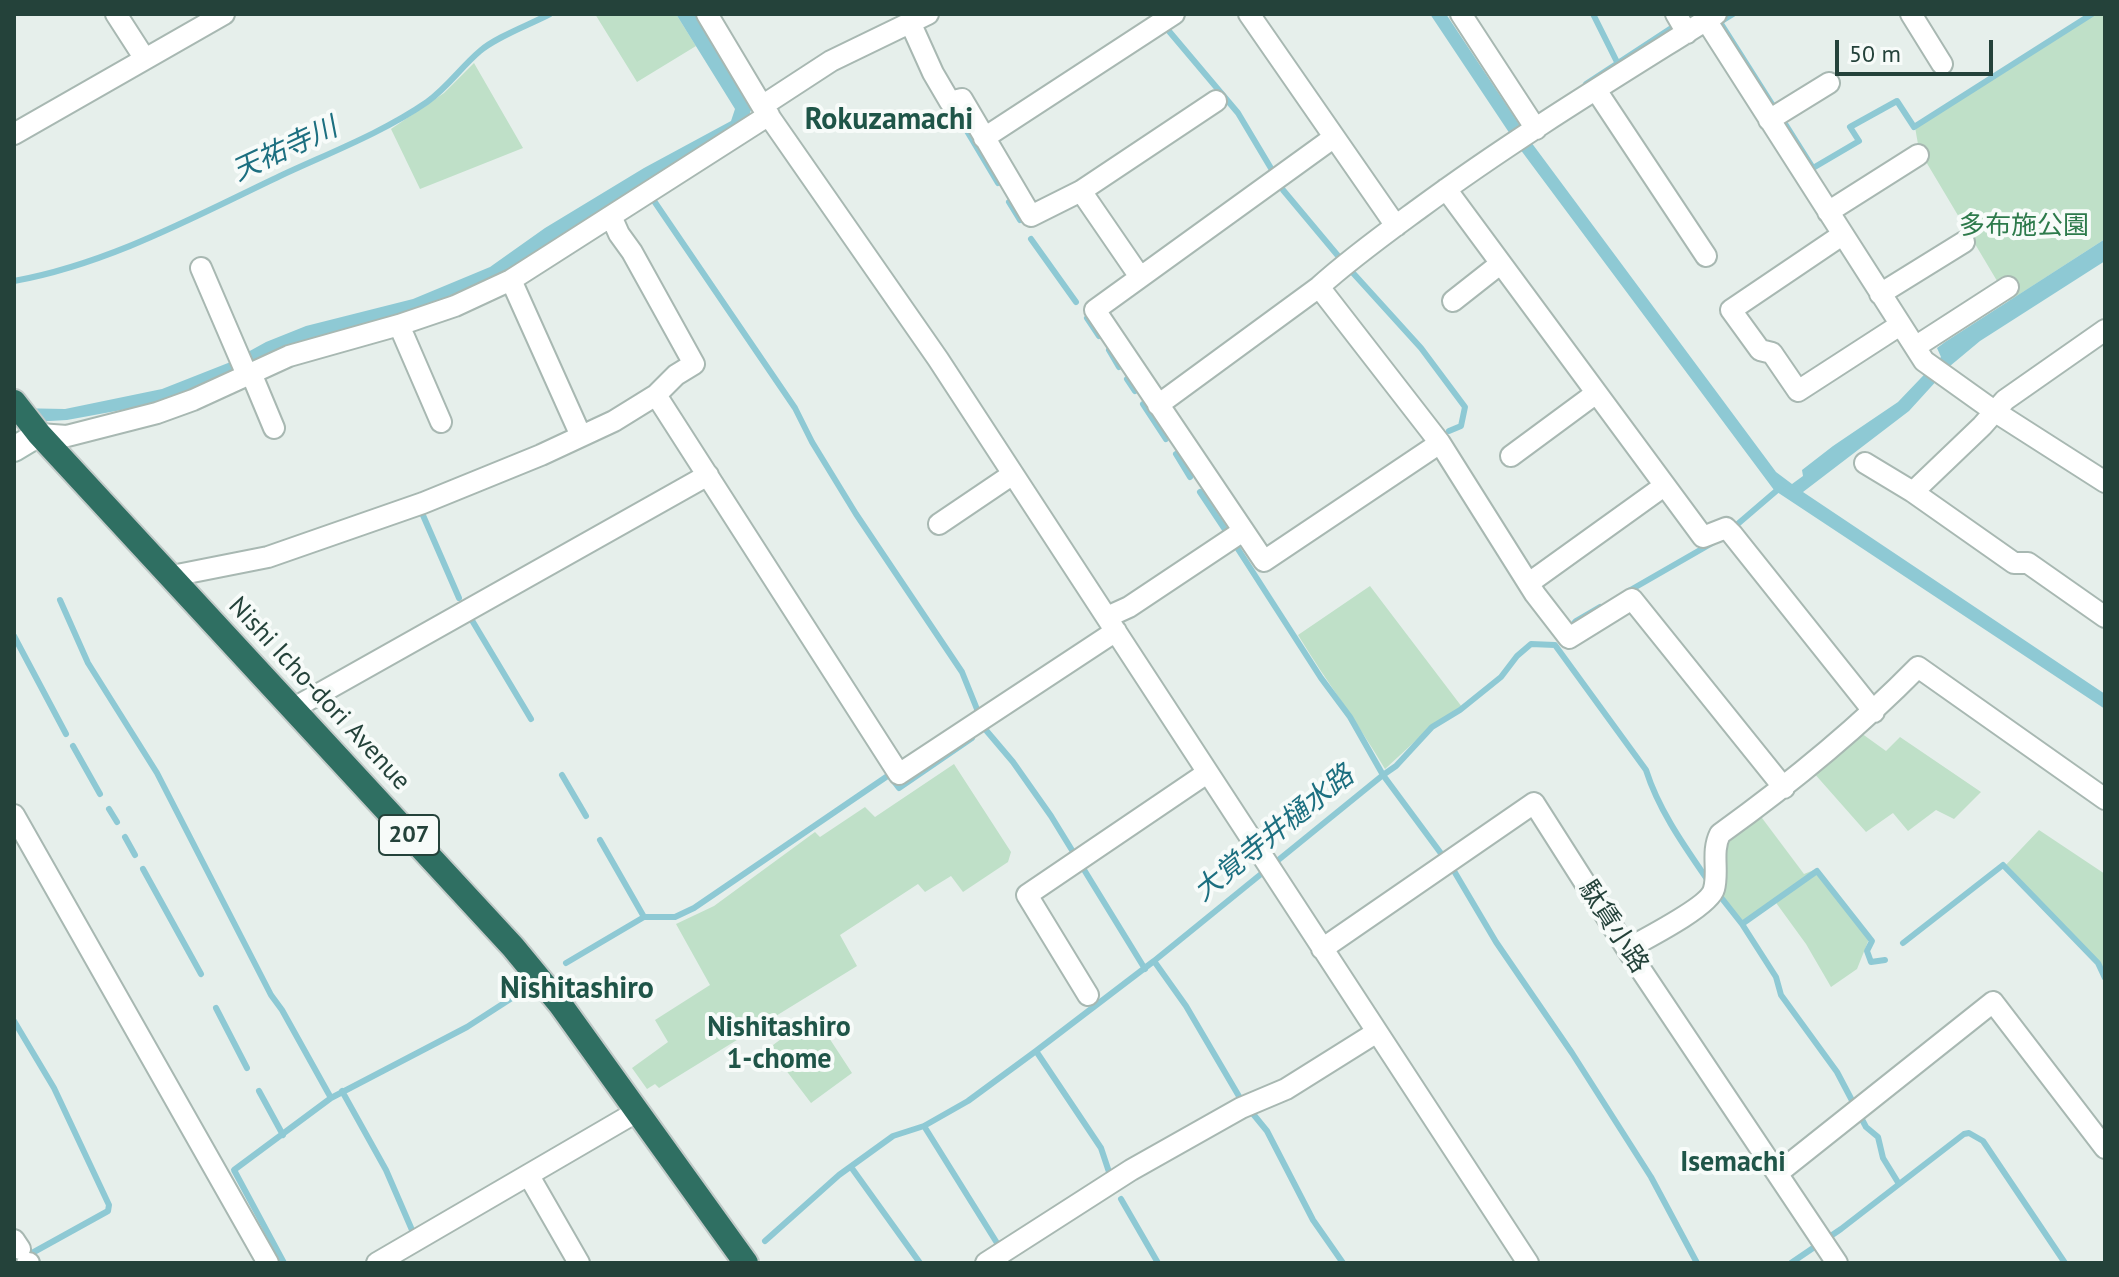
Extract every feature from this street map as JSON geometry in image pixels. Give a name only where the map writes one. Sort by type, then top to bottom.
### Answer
[{"type":"highway","name":"Nishi Icho-dori Avenue","points":[[14,402],[39,434],[513,947],[560,1004],[746,1263]]},
{"type":"street","points":[[116,14],[145,59]]},
{"type":"street","points":[[14,134],[224,14]]},
{"type":"street","points":[[707,14],[765,110],[938,359],[1525,1262]]},
{"type":"street","points":[[984,138],[1174,14]]},
{"type":"street","points":[[1249,14],[1396,226]]},
{"type":"street","points":[[1461,14],[1526,135]]},
{"type":"street","points":[[1676,14],[1687,33]]},
{"type":"street","points":[[1911,14],[1942,64]]},
{"type":"street","points":[[1158,405],[1446,189],[1711,17],[1769,120],[1919,354],[1994,411],[2105,482]]},
{"type":"street","points":[[14,449],[39,434],[67,436],[157,413],[289,356],[455,306],[511,280],[611,216],[831,61],[919,18],[933,73],[950,102],[962,99],[1031,216],[1081,191],[1216,101]]},
{"type":"street","points":[[1769,120],[1829,83]]},
{"type":"street","points":[[1596,90],[1706,256]]},
{"type":"street","points":[[1333,138],[1095,310],[1264,561],[1440,443]]},
{"type":"street","points":[[1828,212],[1918,155]]},
{"type":"street","points":[[1446,189],[1703,537],[1729,531],[1874,712]]},
{"type":"street","points":[[1081,191],[1140,277]]},
{"type":"street","points":[[172,576],[268,557],[423,503],[614,421],[656,395],[676,375],[694,364],[611,216]]},
{"type":"street","points":[[1842,235],[1731,310],[1760,350],[1772,353],[1798,391],[1900,325]]},
{"type":"street","points":[[1880,294],[1964,242]]},
{"type":"street","points":[[1453,301],[1500,264]]},
{"type":"street","points":[[201,268],[274,428]]},
{"type":"street","points":[[511,280],[581,436]]},
{"type":"street","points":[[1319,287],[1440,443],[1564,632],[1632,599],[1784,788]]},
{"type":"street","points":[[1919,354],[2008,287]]},
{"type":"street","points":[[399,325],[441,422]]},
{"type":"street","points":[[1913,492],[2005,400],[2105,330]]},
{"type":"street","points":[[1511,456],[1595,394]]},
{"type":"street","points":[[656,395],[899,774],[981,720],[1111,624],[1129,607],[1243,531]]},
{"type":"street","points":[[1865,463],[1913,492],[2014,563],[2028,563],[2105,617]]},
{"type":"street","points":[[939,524],[1013,474]]},
{"type":"street","points":[[294,708],[708,475]]},
{"type":"street","points":[[1529,583],[1664,486]]},
{"type":"street","points":[[1627,949],[1709,899],[1714,888],[1715,843],[1720,834],[1784,788],[1874,712],[1918,667],[2105,799]]},
{"type":"street","points":[[1088,995],[1027,895],[1207,773]]},
{"type":"street","name":"駄賃小路","points":[[1322,949],[1534,803],[1627,949],[1827,1249]]},
{"type":"street","points":[[14,815],[268,1263]]},
{"type":"street","points":[[1778,1173],[1993,1002],[2105,1148]]},
{"type":"street","points":[[986,1263],[1131,1170],[1286,1089],[1377,1032]]},
{"type":"street","points":[[377,1263],[638,1111]]},
{"type":"street","points":[[529,1176],[579,1263]]},
{"type":"green space","points":[[595,14],[676,14],[696,46],[637,82]]},
{"type":"green space","name":"多布施公園","points":[[2095,14],[2105,14],[2105,239],[2009,301],[1919,150],[1915,127]]},
{"type":"green space","points":[[474,63],[523,148],[420,189],[391,129],[444,93]]},
{"type":"green space","points":[[1370,586],[1462,707],[1424,733],[1385,769],[1298,635]]},
{"type":"green space","points":[[1861,733],[1886,751],[1900,737],[1981,792],[1954,819],[1936,810],[1908,831],[1893,813],[1866,832],[1813,772]]},
{"type":"green space","points":[[954,764],[1011,852],[1008,862],[963,892],[951,876],[925,892],[918,884],[840,935],[857,966],[659,1088],[655,1084],[647,1089],[632,1068],[668,1042],[655,1020],[710,985],[676,924],[714,906],[815,832],[820,837],[865,807],[875,817]]},
{"type":"green space","points":[[1759,814],[1804,874],[1814,870],[1869,939],[1857,969],[1831,987],[1806,944],[1774,900],[1742,921],[1722,895],[1723,839]]},
{"type":"green space","points":[[2039,830],[2105,874],[2105,981],[2097,965],[2003,868]]},
{"type":"green space","points":[[818,1021],[852,1073],[811,1103],[769,1048],[804,1022]]},
{"type":"water","points":[[676,14],[695,14],[751,110],[746,125],[506,272],[414,311],[301,342],[270,354],[228,379],[165,402],[67,420],[14,423],[14,408],[65,409],[162,389],[228,363],[266,342],[306,326],[413,299],[490,267],[545,228],[644,168],[731,121],[735,109]]},
{"type":"water","points":[[1430,14],[1446,14],[1531,142],[1776,472],[1792,484],[1803,476],[1802,470],[1833,446],[1898,402],[1941,357],[1937,348],[2105,239],[2105,261],[1980,341],[1950,366],[1909,411],[1803,492],[2105,694],[2105,709],[1774,490],[1520,149]]},
{"type":"waterway","name":"天祐寺川","points":[[14,281],[83,263],[150,238],[374,133],[427,102],[487,46],[550,14]]},
{"type":"waterway","points":[[1593,14],[1617,62]]},
{"type":"waterway","points":[[1733,14],[1720,22],[1772,104]]},
{"type":"waterway","points":[[1784,122],[1813,168],[1859,141],[1850,127],[1897,101],[1914,127],[2092,14]]},
{"type":"waterway","points":[[1586,84],[1673,27]]},
{"type":"waterway","points":[[1168,30],[1238,113],[1272,170]]},
{"type":"waterway","points":[[958,116],[998,183]]},
{"type":"waterway","points":[[1283,190],[1339,257]]},
{"type":"waterway","points":[[652,198],[795,408],[856,514],[962,672],[985,729],[1051,816],[1145,969]]},
{"type":"waterway","points":[[1009,202],[1020,220]]},
{"type":"waterway","points":[[1031,239],[1076,302]]},
{"type":"waterway","points":[[1353,273],[1421,348],[1465,407],[1461,426],[1449,431]]},
{"type":"waterway","points":[[1087,318],[1099,336]]},
{"type":"waterway","points":[[1109,350],[1119,367]]},
{"type":"waterway","points":[[1127,379],[1135,391]]},
{"type":"waterway","points":[[1143,404],[1166,439]]},
{"type":"waterway","points":[[1176,454],[1190,477]]},
{"type":"waterway","points":[[1733,528],[1782,486]]},
{"type":"waterway","points":[[1200,492],[1226,531]]},
{"type":"waterway","points":[[422,513],[459,598]]},
{"type":"waterway","points":[[1627,592],[1714,542]]},
{"type":"waterway","points":[[1236,546],[1321,678],[1350,717],[1383,775],[1396,766],[1432,727],[1460,710],[1501,677],[1531,644],[1555,645],[1646,770],[1665,814],[1709,882]]},
{"type":"waterway","points":[[60,600],[88,663],[157,773],[271,995],[331,1098]]},
{"type":"waterway","points":[[1570,628],[1600,607]]},
{"type":"waterway","points":[[470,617],[531,719]]},
{"type":"waterway","points":[[14,636],[66,734]]},
{"type":"waterway","points":[[566,963],[644,917],[675,917],[694,908],[889,775],[899,788],[972,738]]},
{"type":"waterway","points":[[73,746],[100,794]]},
{"type":"waterway","points":[[562,775],[586,816]]},
{"type":"waterway","name":"大覚寺井樋水路","points":[[765,1241],[839,1175],[893,1136],[924,1126],[968,1101],[1036,1051],[1154,961],[1383,775],[1454,871],[1496,942],[1572,1053],[1651,1177],[1697,1263]]},
{"type":"waterway","points":[[109,809],[117,822]]},
{"type":"waterway","points":[[125,837],[135,855]]},
{"type":"waterway","points":[[600,840],[644,917]]},
{"type":"waterway","points":[[1903,943],[2003,865],[2098,963],[2105,978]]},
{"type":"waterway","points":[[143,869],[201,974]]},
{"type":"waterway","points":[[1742,924],[1817,871],[1872,941],[1867,951],[1871,962],[1885,960]]},
{"type":"waterway","points":[[1716,891],[1742,924],[1776,977],[1781,995],[1837,1072],[1866,1127],[1878,1137],[1883,1158],[1899,1184]]},
{"type":"waterway","points":[[1154,961],[1186,1006],[1240,1098],[1267,1131],[1313,1220],[1343,1263]]},
{"type":"waterway","points":[[284,1263],[234,1170],[331,1098],[467,1027],[515,996]]},
{"type":"waterway","points":[[216,1008],[247,1068]]},
{"type":"waterway","points":[[14,1021],[54,1088],[109,1205],[108,1211],[14,1263]]},
{"type":"waterway","points":[[1036,1051],[1101,1148],[1109,1172]]},
{"type":"waterway","points":[[259,1091],[283,1135]]},
{"type":"waterway","points":[[342,1091],[386,1170],[412,1230]]},
{"type":"waterway","points":[[924,1126],[997,1243]]},
{"type":"waterway","name":"大覚寺井樋水路","points":[[1791,1263],[1969,1133],[1983,1141],[2065,1263]]},
{"type":"waterway","points":[[851,1167],[920,1263]]},
{"type":"waterway","points":[[1121,1199],[1158,1263]]},
{"type":"district","name":"Rokuzamachi","points":[[889,120]]},
{"type":"district","name":"Nishitashiro","points":[[577,989]]},
{"type":"district","name":"Nishitashiro 1-chome","points":[[779,1044]]},
{"type":"district","name":"Isemachi","points":[[1733,1163]]}]
